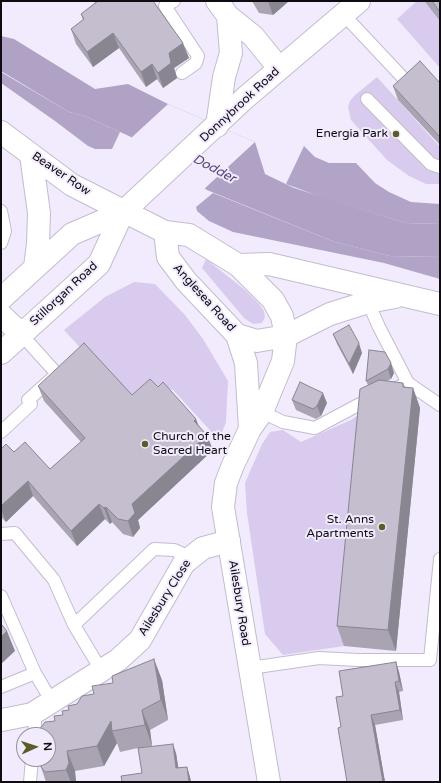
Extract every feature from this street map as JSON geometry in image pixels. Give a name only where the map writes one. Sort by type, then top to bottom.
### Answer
[{"type":"main road","name":"Donnybrook Road","points":[[123,212],[279,68],[352,8]]},
{"type":"main road","points":[[222,9],[253,36],[279,68]]},
{"type":"main road","points":[[217,126],[224,77],[231,53],[222,9]]},
{"type":"main road","name":"Beaver Row","points":[[1,132],[72,184],[123,212]]},
{"type":"main road","points":[[31,155],[39,213],[38,244],[35,267]]},
{"type":"main road","points":[[1,299],[72,234],[123,212],[165,232],[189,235],[238,265]]},
{"type":"main road","name":"Stillorgan Road","points":[[1,353],[99,264],[123,212]]},
{"type":"main road","name":"Anglesea Road","points":[[165,232],[168,257],[186,281],[237,335],[257,341],[286,336],[330,314],[368,302],[402,296]]},
{"type":"main road","name":"Anglesea Road","points":[[238,265],[269,264],[440,304]]},
{"type":"main road","name":"Ailesbury Road","points":[[238,265],[273,300],[282,316],[286,336],[283,361],[226,483],[223,507],[269,782]]},
{"type":"main road","points":[[1,315],[21,334]]},
{"type":"main road","name":"Ailesbury Road","points":[[237,335],[246,363],[256,421]]},
{"type":"main road","name":"Ailesbury Close","points":[[1,720],[33,724],[52,702],[118,660],[140,640],[183,565],[190,557],[203,548],[229,541]]},
{"type":"lane","points":[[174,1],[165,6],[198,56],[196,63],[182,73]]},
{"type":"lane","points":[[352,8],[405,80]]},
{"type":"lane","points":[[367,100],[431,164],[440,167]]},
{"type":"lane","points":[[1,211],[5,231],[1,243]]},
{"type":"lane","points":[[368,302],[379,327],[408,383],[440,405]]},
{"type":"lane","points":[[1,432],[31,404],[28,400],[57,374],[21,334]]},
{"type":"lane","points":[[256,421],[283,422],[315,428],[358,405],[408,383]]},
{"type":"lane","points":[[1,534],[15,533],[54,580],[74,625],[101,670]]},
{"type":"lane","points":[[74,625],[154,550],[174,550],[190,557]]},
{"type":"lane","points":[[250,668],[318,658],[358,660],[430,660],[440,559]]},
{"type":"lane","points":[[1,596],[36,674],[52,702]]},
{"type":"lane","points":[[1,687],[36,674]]},
{"type":"lane","points":[[30,782],[31,767]]},
{"type":"shaded area","points":[[417,1],[440,1],[440,68],[397,19]]},
{"type":"shaded area","points":[[1,72],[69,112],[85,116],[120,132],[112,149],[95,149],[88,146],[1,83]]},
{"type":"shaded area","name":"Energia Park","points":[[377,77],[440,147],[440,184],[426,184],[409,176],[387,160],[351,120],[348,107],[350,101]]},
{"type":"shaded area","points":[[304,146],[315,157],[329,163],[356,163],[375,183],[389,192],[411,202],[440,204],[440,224],[405,223],[321,197],[286,184]]},
{"type":"shaded area","points":[[213,193],[335,242],[390,256],[440,257],[440,279],[384,263],[233,232],[209,221],[197,211],[196,207]]},
{"type":"shaded area","points":[[206,259],[245,290],[258,303],[264,311],[265,317],[262,323],[253,324],[244,318],[202,268]]},
{"type":"shaded area","points":[[134,282],[155,284],[185,315],[203,339],[228,381],[226,422],[219,440],[173,390],[155,385],[130,402],[64,330],[105,297]]},
{"type":"shaded area","points":[[368,408],[344,646],[283,655],[265,634],[247,513],[245,483],[262,444],[270,432],[283,430],[301,442],[351,420]]},
{"type":"water","name":"Dodder","points":[[1,36],[14,39],[95,89],[128,84],[168,104],[255,142],[265,174],[294,188],[405,223],[440,224],[440,257],[390,256],[335,242],[207,190],[131,137],[85,116],[69,112],[1,71]]},
{"type":"pier","points":[[168,104],[255,142],[203,190],[130,139]]},
{"type":"building","points":[[98,1],[153,1],[183,43],[169,53],[171,63],[158,73],[152,64],[141,72],[113,33],[87,52],[71,29],[84,19],[81,14]]},
{"type":"building","points":[[432,1],[440,1],[440,12]]},
{"type":"building","points":[[420,61],[440,83],[440,137],[393,86]]},
{"type":"building","points":[[349,325],[359,343],[349,364],[333,334]]},
{"type":"building","name":"Church of the Sacred Heart","points":[[84,343],[132,395],[150,379],[158,387],[163,382],[196,419],[194,421],[207,435],[132,504],[135,513],[128,521],[118,519],[106,507],[104,508],[99,504],[71,531],[28,481],[1,506],[1,449],[6,444],[14,452],[25,442],[50,469],[85,438],[38,386]]},
{"type":"building","points":[[369,350],[385,352],[391,363],[388,369],[366,381]]},
{"type":"building","name":"St. Anns Apartments","points":[[379,380],[403,383],[403,387],[413,388],[388,630],[337,626],[360,389]]},
{"type":"building","points":[[300,382],[323,393],[317,406],[313,409],[292,400]]},
{"type":"building","points":[[1,624],[7,631],[1,637]]},
{"type":"building","points":[[154,659],[161,700],[142,710],[145,725],[112,731],[111,721],[97,746],[67,751],[69,763],[66,770],[45,772],[41,767],[56,767],[56,727],[41,727],[45,722],[55,721],[54,716],[63,715],[62,711],[69,710],[68,706],[77,704],[82,696],[94,694],[92,686],[113,683],[112,676]]},
{"type":"building","points":[[396,662],[399,681],[395,682],[400,710],[371,715],[383,782],[347,782],[338,728],[341,727],[336,697],[343,696],[339,671]]},
{"type":"building","points":[[173,744],[176,768],[187,767],[189,782],[122,782],[121,776],[142,773],[138,748]]},
{"type":"place","name":"Energia Park","points":[[396,134]]},
{"type":"place","name":"Church of the Sacred Heart","points":[[145,444]]},
{"type":"place","name":"St. Anns Apartments","points":[[382,527]]}]
